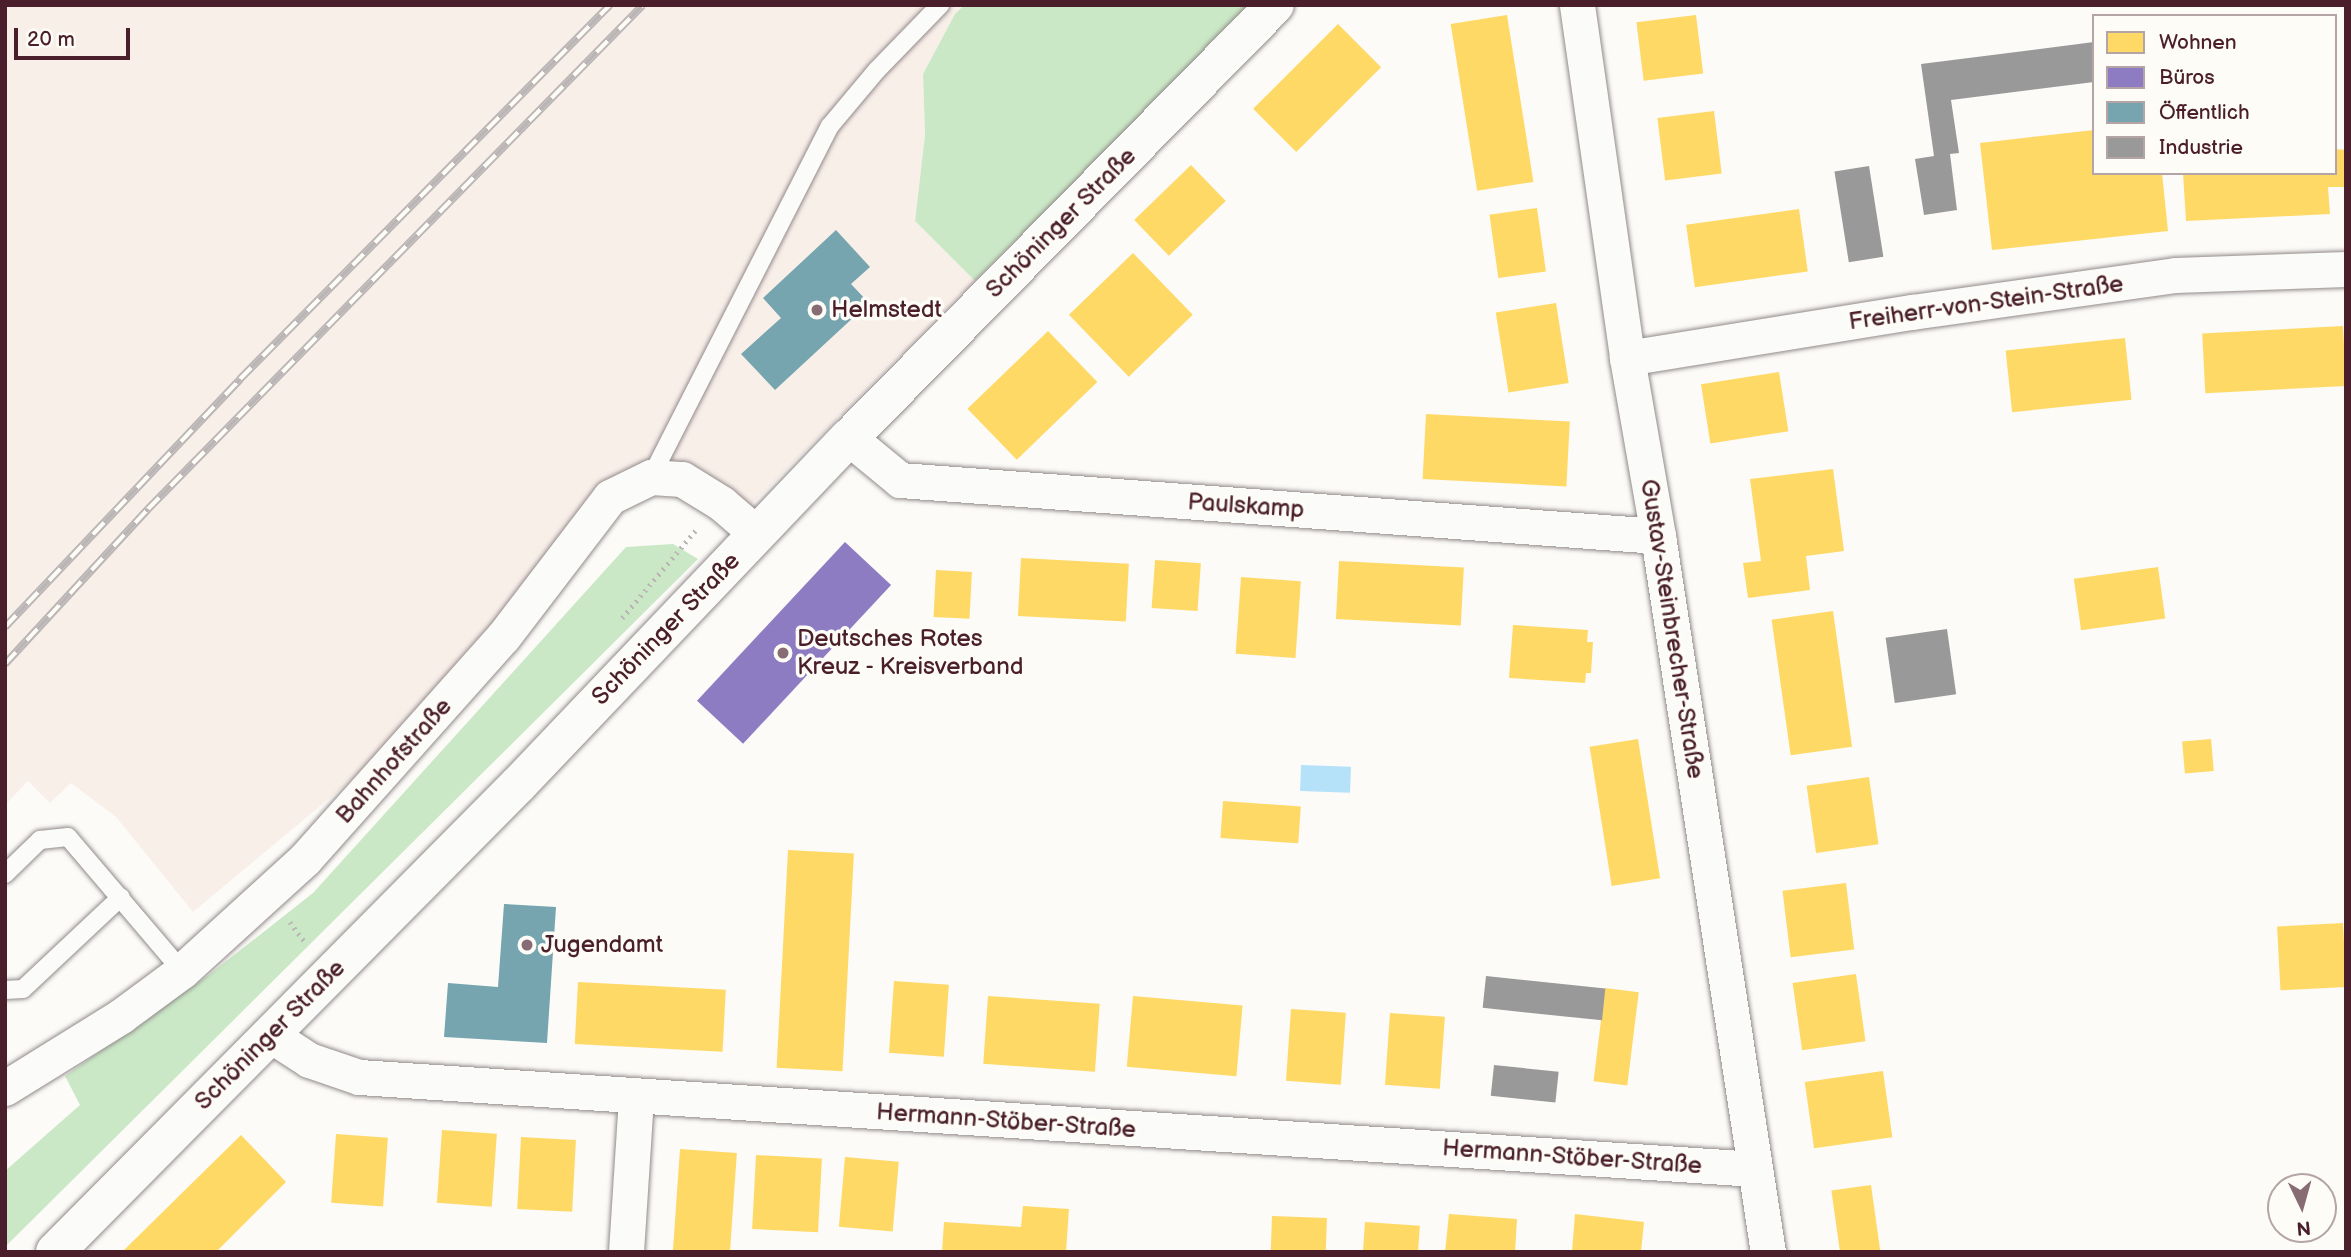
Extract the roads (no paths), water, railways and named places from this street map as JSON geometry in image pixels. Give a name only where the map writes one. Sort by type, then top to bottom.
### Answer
[{"type":"main road","name":"Schöninger Straße","points":[[55,1252],[517,785],[849,438],[1275,5]]},
{"type":"street","name":"Gustav-Steinbrecher-Straße","points":[[1577,5],[1628,358],[1768,1252]]},
{"type":"street","name":"Freiherr-von-Stein-Straße","points":[[1628,358],[1912,312],[2175,275],[2346,269]]},
{"type":"street","name":"Paulskamp","points":[[849,438],[900,480],[1658,536]]},
{"type":"street","points":[[651,477],[682,479],[721,503],[757,534]]},
{"type":"street","name":"Bahnhofstraße","points":[[5,1088],[121,1016],[182,971],[305,859],[391,766],[503,637],[610,497],[651,477]]},
{"type":"street","name":"Hermann-Stöber-Straße","points":[[269,1034],[309,1060],[359,1077],[1754,1169]]},
{"type":"street","points":[[626,1252],[636,1096]]},
{"type":"lane","points":[[651,477],[830,126],[877,70],[940,5]]},
{"type":"lane","points":[[5,874],[40,840],[68,837],[182,971]]},
{"type":"lane","points":[[5,990],[23,989],[121,897]]},
{"type":"water","points":[[1301,765],[1351,767],[1350,793],[1300,791]]},
{"type":"railway","points":[[5,627],[240,379],[610,5]]},
{"type":"railway","points":[[5,664],[148,509],[643,5]]},
{"type":"place","name":"Helmstedt","points":[[817,310]]},
{"type":"place","name":"Deutsches Rotes Kreuz - Kreisverband","points":[[783,653]]},
{"type":"place","name":"Jugendamt","points":[[527,945]]}]
